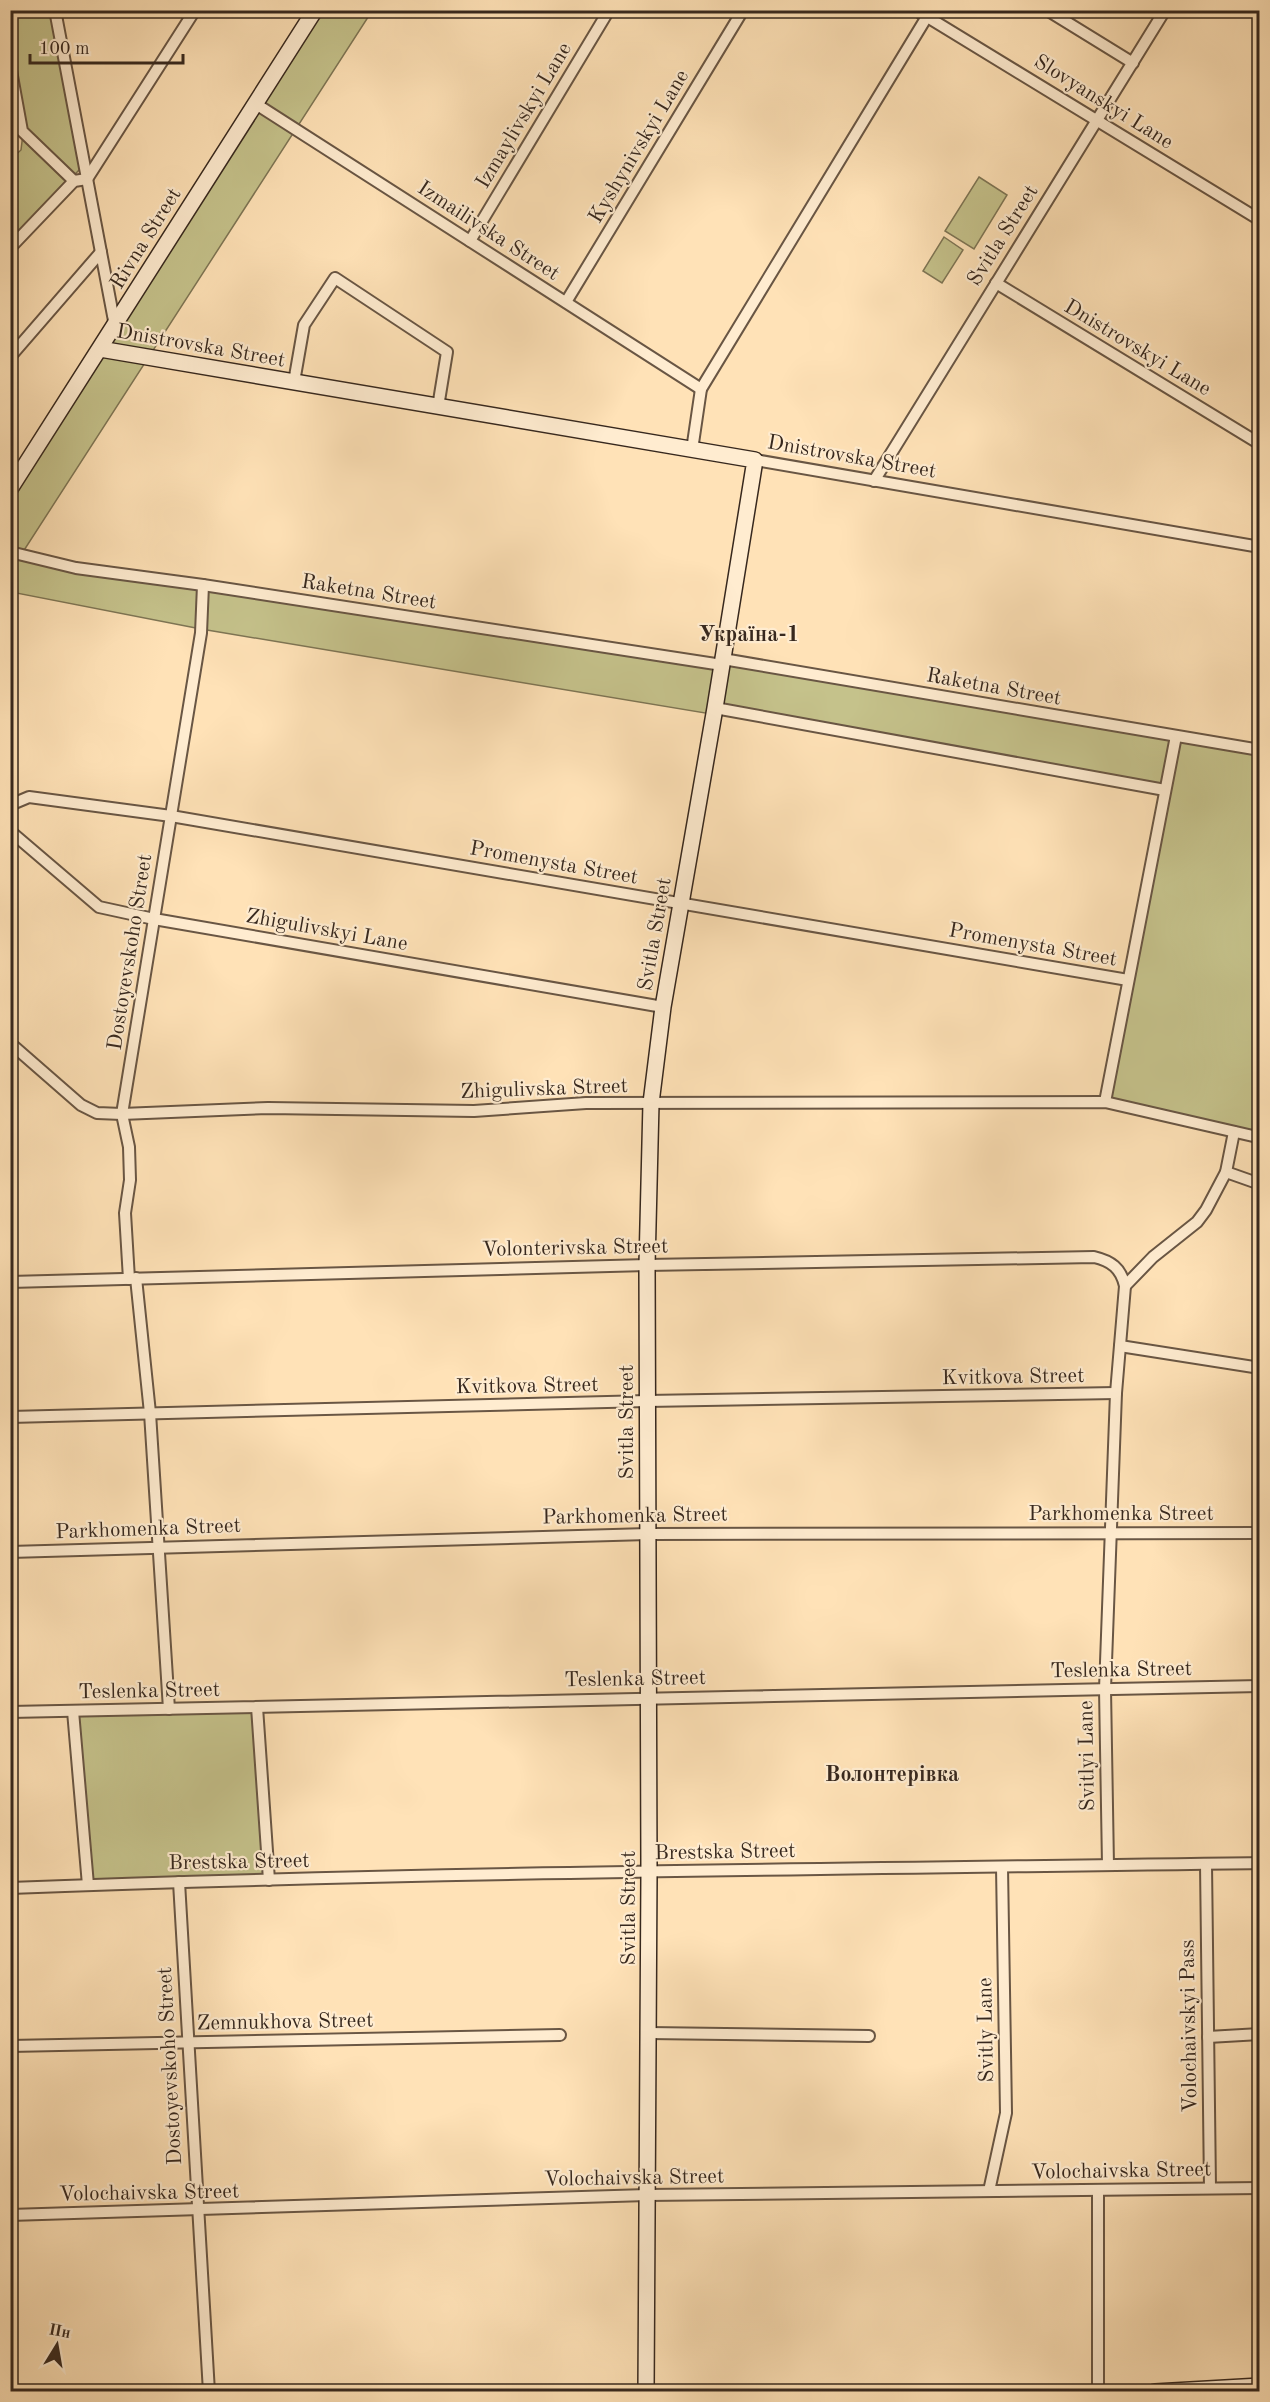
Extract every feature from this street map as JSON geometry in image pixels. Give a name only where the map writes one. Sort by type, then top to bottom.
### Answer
[{"type":"street","points":[[55,10],[115,326]]},
{"type":"street","points":[[10,248],[74,181],[87,179],[195,10]]},
{"type":"street","name":"Rivna Street","points":[[10,489],[315,10]]},
{"type":"street","name":"Izmaylivskyi Lane","points":[[470,241],[609,10]]},
{"type":"street","name":"Kyshynivskyi Lane","points":[[566,302],[743,10]]},
{"type":"street","name":"Slovyanskyi Lane","points":[[916,10],[929,14],[1260,220]]},
{"type":"street","points":[[1047,10],[1133,63]]},
{"type":"street","name":"Svitla Street","points":[[874,481],[1165,10]]},
{"type":"street","points":[[692,450],[701,389],[929,14]]},
{"type":"street","points":[[10,65],[22,131],[74,181]]},
{"type":"street","name":"Izmailivska Street","points":[[256,104],[701,389]]},
{"type":"street","points":[[10,357],[101,252]]},
{"type":"street","name":"Dnistrovska Street","points":[[294,382],[304,325],[335,278],[447,352],[438,407]]},
{"type":"street","name":"Dnistrovskyi Lane","points":[[996,284],[1260,444]]},
{"type":"street","name":"Dnistrovska Street","points":[[100,349],[1260,548]]},
{"type":"street","name":"Svitla Street","points":[[646,2391],[649,1871],[647,1265],[651,1103],[663,1007],[755,460]]},
{"type":"street","name":"Raketna Street","points":[[10,552],[76,568],[722,662],[1260,750]]},
{"type":"street","name":"Dostoyevskoho Street","points":[[170,1709],[150,1413],[125,1213],[130,1180],[129,1147],[122,1114],[201,633],[203,585]]},
{"type":"street","points":[[715,708],[1165,790]]},
{"type":"street","points":[[1105,1102],[1176,736]]},
{"type":"street","name":"Promenysta Street","points":[[10,806],[29,797],[171,816],[1128,980]]},
{"type":"street","name":"Zhigulivskyi Lane","points":[[10,831],[99,907],[154,919],[663,1007]]},
{"type":"street","name":"Zhigulivska Street","points":[[10,1043],[88,1110],[122,1114],[268,1108],[474,1111],[586,1103],[1105,1102],[1260,1136]]},
{"type":"street","points":[[1125,1286],[1153,1257],[1197,1222],[1206,1210],[1226,1172],[1234,1132]]},
{"type":"street","points":[[1226,1172],[1260,1184]]},
{"type":"street","name":"Volonterivska Street","points":[[10,1282],[647,1265],[1094,1257],[1105,1259],[1115,1266],[1122,1274],[1125,1286]]},
{"type":"street","name":"Svitlyi Lane","points":[[1108,1865],[1105,1689],[1116,1394],[1125,1286]]},
{"type":"street","points":[[1120,1346],[1260,1368]]},
{"type":"street","name":"Kvitkova Street","points":[[10,1417],[647,1401],[1116,1394]]},
{"type":"street","name":"Parkhomenka Street","points":[[10,1552],[648,1534],[1260,1533]]},
{"type":"street","name":"Teslenka Street","points":[[10,1712],[1260,1686]]},
{"type":"street","points":[[257,1707],[269,1880]]},
{"type":"street","points":[[73,1711],[88,1885]]},
{"type":"street","name":"Brestska Street","points":[[10,1888],[649,1871],[1260,1863]]},
{"type":"street","name":"Volochaivskyi Pass","points":[[1206,1864],[1210,2188]]},
{"type":"street","name":"Svitly Lane","points":[[989,2191],[1006,2113],[1002,1867]]},
{"type":"street","name":"Dostoyevskoho Street","points":[[179,1882],[209,2391]]},
{"type":"street","points":[[648,2033],[869,2036]]},
{"type":"street","points":[[1208,2037],[1260,2034]]},
{"type":"street","name":"Zemnukhova Street","points":[[10,2046],[560,2035]]},
{"type":"street","name":"Volochaivska Street","points":[[10,2215],[647,2196],[1260,2188]]},
{"type":"street","points":[[1098,2190],[1098,2391]]},
{"type":"street","points":[[1155,2391],[1260,2386]]},
{"type":"shaded area","points":[[11,11],[51,11],[80,169],[11,241],[10,160],[21,150],[24,125],[11,46]]},
{"type":"shaded area","points":[[317,11],[372,11],[19,558],[725,663],[1259,750],[1259,1136],[1105,1102],[1166,787],[713,703],[711,714],[201,629],[11,592],[10,493]]},
{"type":"shaded area","points":[[979,177],[1007,195],[974,249],[945,231]]},
{"type":"shaded area","points":[[944,237],[963,250],[942,283],[923,271]]},
{"type":"shaded area","points":[[255,1709],[267,1877],[90,1883],[76,1713]]},
{"type":"district","name":"Україна-1","points":[[749,633]]},
{"type":"district","name":"Волонтерівка","points":[[892,1773]]}]
